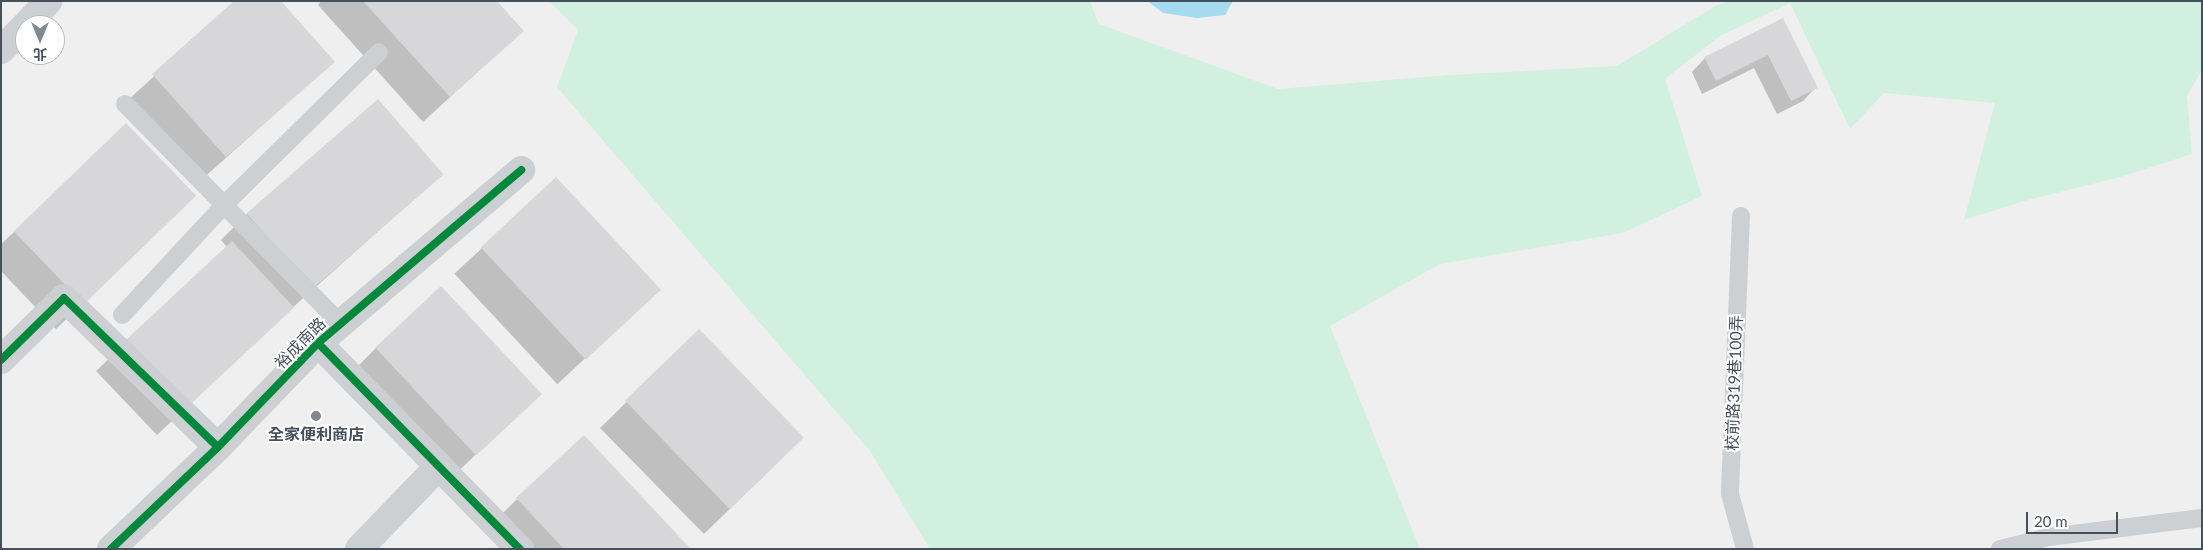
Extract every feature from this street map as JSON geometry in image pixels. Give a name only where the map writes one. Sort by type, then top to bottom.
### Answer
[{"type":"street","points":[[36,15],[48,1]]},
{"type":"street","points":[[1,50],[15,37]]},
{"type":"street","name":"裕成南路","points":[[111,549],[218,447],[318,343],[521,170]]},
{"type":"street","points":[[1,360],[64,298],[218,447]]},
{"type":"street","points":[[318,343],[520,549]]},
{"type":"street","points":[[359,549],[440,466]]},
{"type":"lane","points":[[122,315],[225,204],[379,52]]},
{"type":"lane","points":[[125,104],[340,323]]},
{"type":"lane","name":"校前路319巷100弄","points":[[1740,216],[1730,494],[1745,549]]},
{"type":"lane","points":[[2000,549],[2049,537],[2202,518]]},
{"type":"green space","points":[[549,1],[1090,1],[1099,24],[1278,89],[1450,75],[1617,66],[1715,6],[1732,1],[2202,1],[2202,70],[2187,96],[2192,154],[2117,178],[2024,201],[1964,220],[1995,103],[1884,93],[1850,129],[1790,3],[1720,36],[1665,79],[1702,196],[1623,233],[1440,264],[1330,326],[1420,549],[930,549],[870,451],[557,87],[578,30]]},
{"type":"water","points":[[1147,1],[1233,1],[1225,15],[1197,18],[1163,13]]},
{"type":"building","points":[[234,1],[281,1],[335,62],[226,157],[152,74]]},
{"type":"building","points":[[363,1],[497,1],[524,31],[450,97]]},
{"type":"building","points":[[1783,18],[1818,88],[1791,101],[1768,55],[1716,81],[1704,57]]},
{"type":"building","points":[[378,99],[444,174],[312,289],[247,213]]},
{"type":"building","points":[[126,123],[196,196],[84,304],[14,231]]},
{"type":"building","points":[[556,177],[661,290],[586,360],[481,247]]},
{"type":"building","points":[[232,241],[294,308],[184,411],[122,344]]},
{"type":"building","points":[[441,286],[542,394],[476,456],[375,347]]},
{"type":"building","points":[[699,329],[804,438],[730,509],[625,401]]},
{"type":"building","points":[[584,435],[689,547],[688,549],[564,549],[516,498]]},
{"type":"cycle path","points":[[111,549],[218,447],[318,343],[521,170]]},
{"type":"cycle path","points":[[1,360],[64,298],[218,447]]},
{"type":"cycle path","points":[[318,343],[520,549]]},
{"type":"place","name":"全家便利商店","points":[[316,416]]}]
